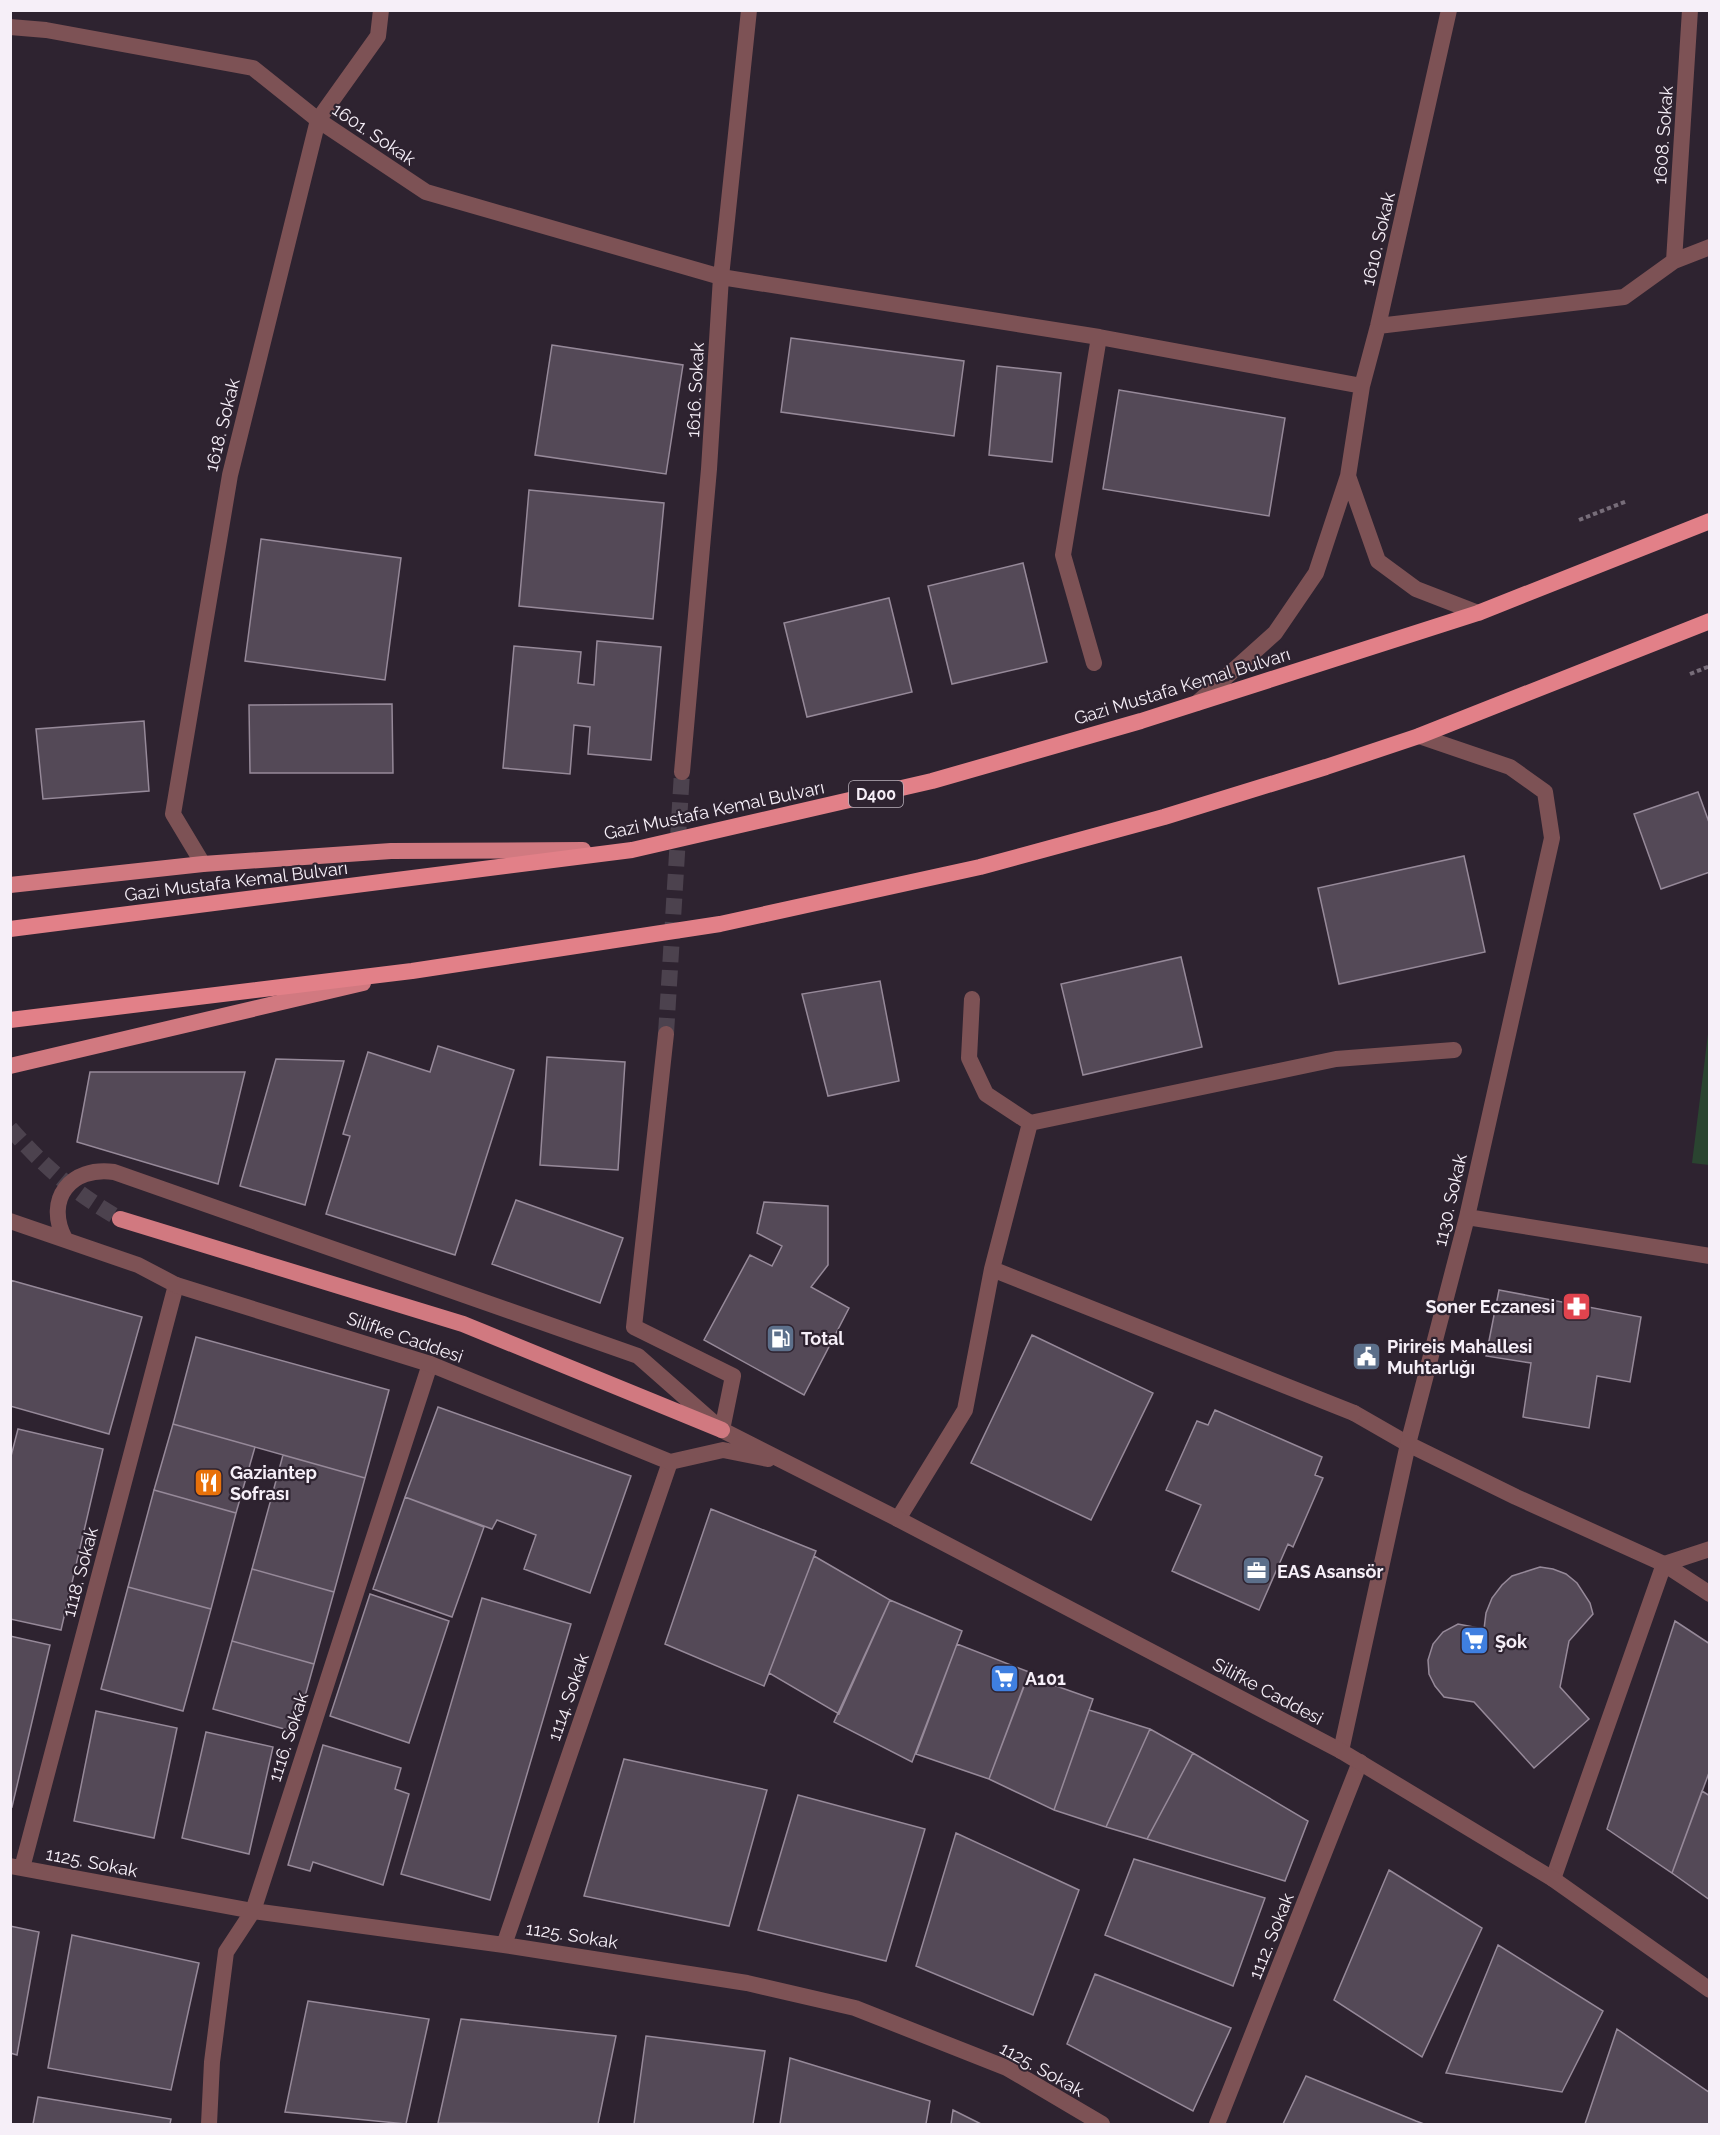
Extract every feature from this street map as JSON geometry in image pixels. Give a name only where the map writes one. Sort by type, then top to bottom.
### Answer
[{"type":"highway","name":"Gazi Mustafa Kemal Bulvarı","points":[[10,929],[632,850],[932,781],[1197,703],[1478,613],[1710,521]]},
{"type":"highway","points":[[10,1020],[412,971],[720,924],[980,867],[1164,817],[1326,768],[1419,736],[1710,621]]},
{"type":"main road","points":[[10,885],[203,864],[391,851],[632,850]]},
{"type":"main road","points":[[10,1066],[188,1026],[412,971]]},
{"type":"main road","points":[[120,1219],[463,1324],[722,1430]]},
{"type":"street","name":"1618. Sokak","points":[[203,864],[173,814],[230,475],[318,120],[378,36],[381,10]]},
{"type":"street","name":"1616. Sokak","points":[[682,772],[710,469],[721,277],[749,10]]},
{"type":"street","name":"1610. Sokak","points":[[1197,703],[1275,633],[1316,573],[1348,476],[1362,386],[1378,326],[1449,10]]},
{"type":"street","name":"1608. Sokak","points":[[1674,261],[1690,10]]},
{"type":"street","name":"1601. Sokak","points":[[10,27],[46,30],[253,68],[318,120],[426,192],[721,277],[1099,338],[1362,386]]},
{"type":"street","points":[[1378,326],[1624,297],[1674,261],[1710,247]]},
{"type":"street","points":[[1094,663],[1063,555],[1099,338]]},
{"type":"street","points":[[1348,476],[1378,561],[1416,590],[1478,613]]},
{"type":"street","name":"1130. Sokak","points":[[1341,1751],[1408,1444],[1467,1217],[1552,838],[1545,792],[1510,767],[1419,736]]},
{"type":"street","points":[[972,999],[969,1058],[986,1094],[1030,1123],[1336,1059],[1454,1050]]},
{"type":"street","points":[[666,1034],[634,1327],[734,1376],[722,1430]]},
{"type":"street","points":[[898,1519],[965,1410],[992,1269],[1030,1123]]},
{"type":"street","name":"Silifke Caddesi","points":[[65,1239],[59,1228],[57,1215],[58,1202],[64,1190],[72,1180],[85,1173],[100,1170],[114,1172],[638,1356],[722,1430],[898,1519],[1341,1751],[1553,1880],[1710,1990]]},
{"type":"street","points":[[1467,1217],[1710,1256]]},
{"type":"street","name":"Silifke Caddesi","points":[[10,1221],[138,1265],[176,1285],[430,1364],[670,1462],[723,1450],[787,1462]]},
{"type":"street","points":[[992,1269],[1354,1413],[1408,1444],[1516,1497],[1664,1564],[1710,1594]]},
{"type":"street","name":"1118. Sokak","points":[[16,1867],[176,1285]]},
{"type":"street","name":"1116. Sokak","points":[[208,2124],[212,2062],[226,1952],[253,1911],[430,1364]]},
{"type":"street","name":"1114. Sokak","points":[[504,1945],[670,1462]]},
{"type":"street","points":[[1664,1564],[1710,1549]]},
{"type":"street","points":[[1553,1880],[1664,1564]]},
{"type":"street","name":"1112. Sokak","points":[[1217,2124],[1360,1762]]},
{"type":"street","name":"1125. Sokak","points":[[16,1867],[253,1911],[504,1945],[747,1983],[855,2008],[1007,2068],[1102,2124]]},
{"type":"path","points":[[1579,520],[1627,501]]},
{"type":"path","points":[[1690,674],[1710,666]]},
{"type":"green space","points":[[1709,1026],[1709,1165],[1692,1163]]},
{"type":"building","points":[[791,338],[964,361],[954,436],[781,412]]},
{"type":"building","points":[[552,345],[683,365],[666,474],[535,455]]},
{"type":"building","points":[[997,366],[1061,373],[1052,462],[989,455]]},
{"type":"building","points":[[1119,390],[1285,418],[1269,516],[1103,489]]},
{"type":"building","points":[[529,490],[664,503],[653,619],[519,606]]},
{"type":"building","points":[[261,539],[401,558],[385,680],[245,661]]},
{"type":"building","points":[[1023,563],[1047,662],[952,684],[928,586]]},
{"type":"building","points":[[889,598],[912,692],[807,717],[784,623]]},
{"type":"building","points":[[597,641],[661,647],[651,760],[588,754],[590,727],[574,725],[570,774],[503,768],[514,646],[581,652],[578,683],[594,685]]},
{"type":"building","points":[[392,704],[393,773],[250,773],[249,705]]},
{"type":"building","points":[[144,721],[149,791],[43,799],[36,729]]},
{"type":"building","points":[[1698,792],[1710,825],[1710,872],[1661,889],[1634,814]]},
{"type":"building","points":[[1464,856],[1485,952],[1339,984],[1318,888]]},
{"type":"building","points":[[1181,957],[1202,1047],[1083,1075],[1061,984]]},
{"type":"building","points":[[880,981],[899,1081],[828,1096],[802,994]]},
{"type":"building","points":[[438,1046],[514,1070],[455,1255],[326,1214],[350,1136],[343,1134],[368,1052],[430,1072]]},
{"type":"building","points":[[547,1057],[625,1062],[618,1170],[540,1165]]},
{"type":"building","points":[[276,1059],[344,1061],[305,1205],[240,1186]]},
{"type":"building","points":[[90,1072],[245,1072],[218,1184],[77,1142]]},
{"type":"building","points":[[516,1200],[623,1238],[600,1303],[492,1264]]},
{"type":"building","points":[[764,1202],[828,1206],[828,1265],[811,1287],[849,1308],[804,1395],[704,1340],[750,1255],[772,1266],[782,1246],[757,1233]]},
{"type":"building","points":[[10,1280],[142,1317],[109,1434],[10,1406]]},
{"type":"building","points":[[1499,1290],[1641,1317],[1630,1382],[1597,1376],[1589,1428],[1523,1417],[1531,1363],[1486,1356]]},
{"type":"building","points":[[1032,1335],[1153,1393],[1091,1520],[971,1463]]},
{"type":"building","points":[[196,1337],[389,1390],[365,1478],[173,1424]]},
{"type":"building","points":[[438,1407],[631,1476],[590,1593],[524,1569],[536,1535],[497,1520],[492,1529],[405,1497]]},
{"type":"building","points":[[1215,1410],[1322,1457],[1315,1475],[1323,1478],[1293,1547],[1288,1544],[1259,1610],[1172,1571],[1201,1505],[1166,1490],[1197,1421],[1208,1425]]},
{"type":"building","points":[[173,1424],[255,1447],[236,1513],[154,1490]]},
{"type":"building","points":[[18,1429],[103,1449],[61,1630],[10,1619],[10,1460]]},
{"type":"building","points":[[283,1455],[365,1478],[334,1592],[252,1569]]},
{"type":"building","points":[[154,1490],[236,1513],[211,1609],[128,1587]]},
{"type":"building","points":[[405,1497],[484,1527],[452,1617],[373,1589]]},
{"type":"building","points":[[711,1509],[816,1551],[764,1686],[665,1644]]},
{"type":"building","points":[[814,1556],[890,1600],[839,1714],[769,1673]]},
{"type":"building","points":[[1540,1567],[1566,1574],[1577,1583],[1590,1603],[1593,1614],[1569,1641],[1560,1687],[1589,1719],[1534,1768],[1474,1702],[1444,1697],[1429,1674],[1428,1660],[1433,1644],[1443,1632],[1458,1624],[1484,1629],[1486,1613],[1492,1598],[1502,1585],[1512,1576]]},
{"type":"building","points":[[252,1569],[334,1592],[314,1664],[232,1641]]},
{"type":"building","points":[[128,1587],[211,1609],[183,1711],[101,1689]]},
{"type":"building","points":[[370,1594],[449,1621],[409,1743],[330,1716]]},
{"type":"building","points":[[482,1598],[571,1624],[490,1900],[401,1874]]},
{"type":"building","points":[[890,1600],[962,1631],[912,1762],[834,1722]]},
{"type":"building","points":[[1675,1621],[1710,1644],[1710,1770],[1672,1873],[1607,1829]]},
{"type":"building","points":[[10,1636],[50,1645],[12,1807],[10,1806]]},
{"type":"building","points":[[232,1641],[314,1664],[295,1732],[213,1709]]},
{"type":"building","points":[[957,1644],[1029,1672],[989,1779],[916,1754]]},
{"type":"building","points":[[1028,1676],[1093,1699],[1054,1810],[989,1779]]},
{"type":"building","points":[[1089,1710],[1150,1729],[1106,1827],[1054,1810]]},
{"type":"building","points":[[96,1711],[177,1728],[154,1838],[74,1821]]},
{"type":"building","points":[[1150,1729],[1193,1753],[1147,1839],[1106,1827]]},
{"type":"building","points":[[206,1732],[273,1747],[249,1854],[182,1838]]},
{"type":"building","points":[[323,1745],[401,1768],[395,1789],[409,1794],[383,1885],[313,1862],[310,1871],[288,1865]]},
{"type":"building","points":[[1193,1753],[1308,1821],[1285,1881],[1147,1839]]},
{"type":"building","points":[[624,1759],[767,1790],[729,1926],[584,1896]]},
{"type":"building","points":[[1702,1791],[1710,1796],[1710,1900],[1672,1873]]},
{"type":"building","points":[[798,1795],[925,1829],[886,1961],[758,1930]]},
{"type":"building","points":[[956,1833],[1079,1890],[1033,2015],[916,1966]]},
{"type":"building","points":[[1134,1859],[1265,1898],[1233,1986],[1105,1935]]},
{"type":"building","points":[[1389,1870],[1482,1928],[1422,2057],[1334,2000]]},
{"type":"building","points":[[10,1926],[39,1932],[17,2055],[10,2053]]},
{"type":"building","points":[[72,1935],[199,1963],[171,2090],[48,2068]]},
{"type":"building","points":[[1498,1945],[1603,2011],[1562,2092],[1446,2073]]},
{"type":"building","points":[[1095,1974],[1231,2028],[1193,2111],[1067,2044]]},
{"type":"building","points":[[308,2001],[429,2019],[406,2124],[285,2112]]},
{"type":"building","points":[[461,2019],[616,2036],[598,2124],[438,2123]]},
{"type":"building","points":[[1617,2029],[1710,2093],[1710,2124],[1585,2124]]},
{"type":"building","points":[[646,2036],[765,2051],[753,2124],[634,2124]]},
{"type":"building","points":[[790,2058],[930,2101],[926,2124],[780,2124]]},
{"type":"building","points":[[1306,2076],[1416,2121],[1424,2124],[1283,2124]]},
{"type":"building","points":[[38,2097],[171,2119],[170,2124],[33,2124]]},
{"type":"building","points":[[953,2110],[981,2124],[951,2124]]},
{"type":"tunnel","points":[[666,1034],[682,772]]},
{"type":"tunnel","points":[[10,1128],[61,1179],[120,1219]]},
{"type":"place","name":"Soner Eczanesi","points":[[1576,1306]]},
{"type":"place","name":"Total","points":[[780,1338]]},
{"type":"place","name":"Pirireis Mahallesi Muhtarlığı","points":[[1366,1356]]},
{"type":"place","name":"Gaziantep Sofrası","points":[[209,1482]]},
{"type":"place","name":"EAS Asansör","points":[[1256,1571]]},
{"type":"place","name":"Şok","points":[[1474,1641]]},
{"type":"place","name":"A101","points":[[1004,1678]]}]
